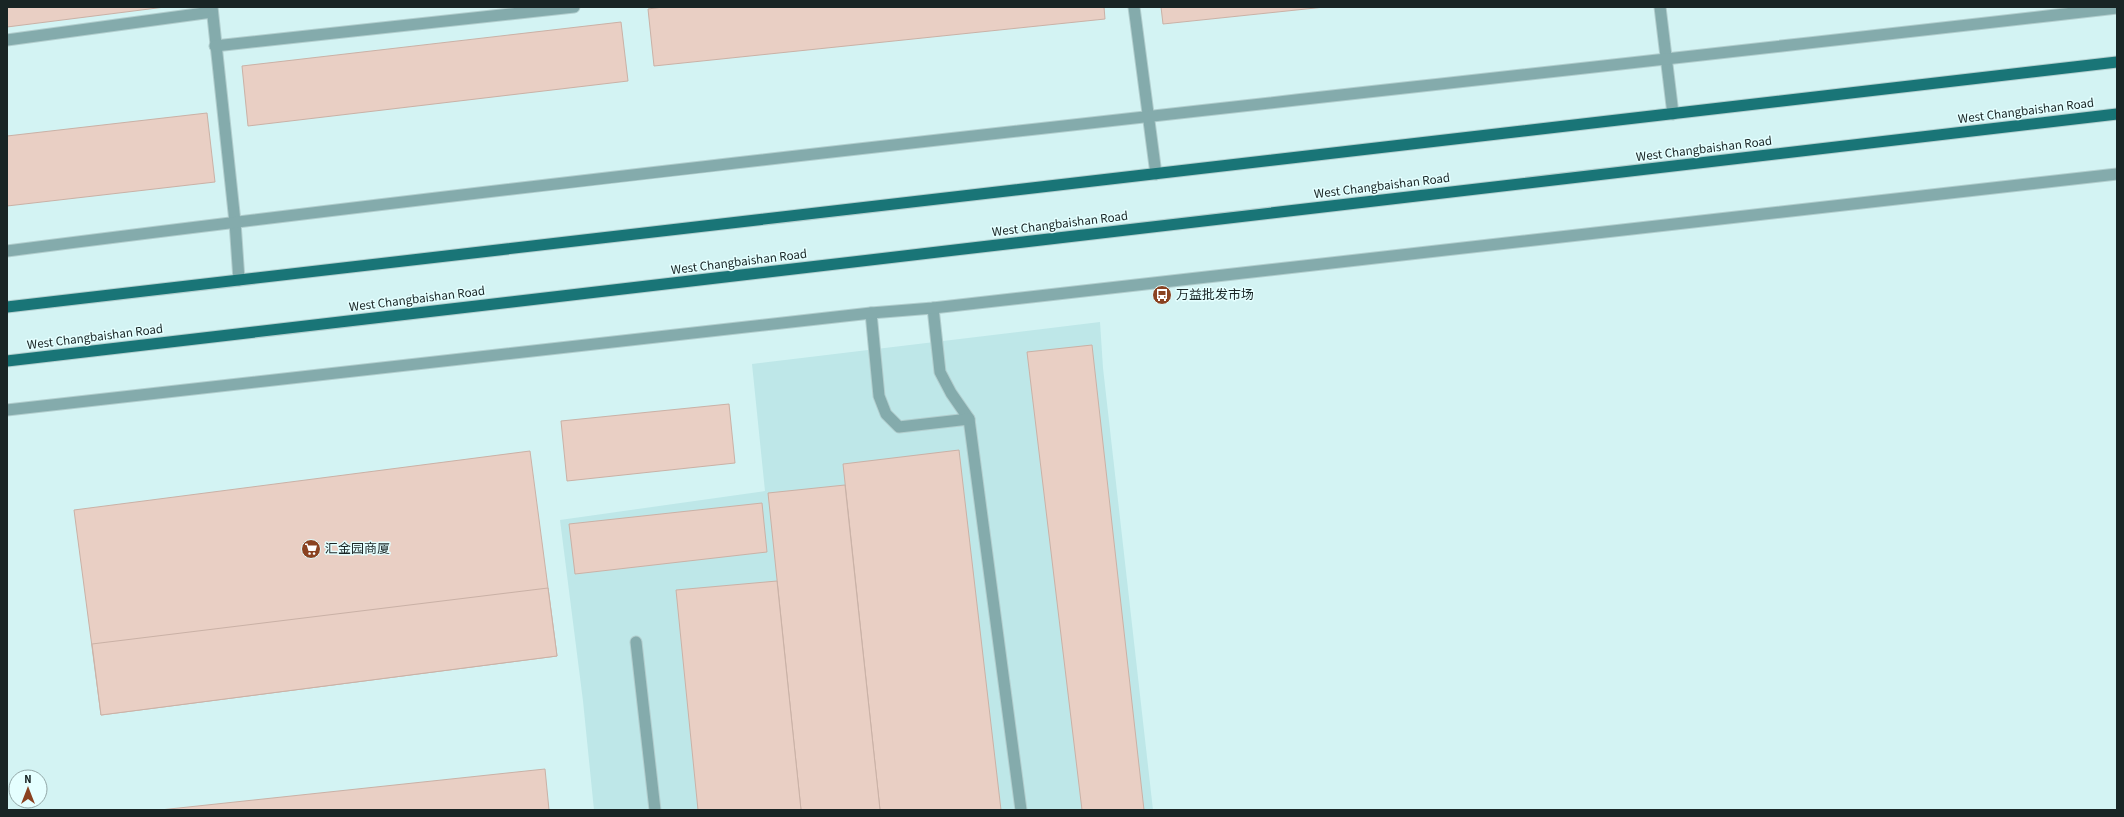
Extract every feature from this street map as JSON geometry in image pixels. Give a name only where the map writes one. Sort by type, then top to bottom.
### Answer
[{"type":"main road","points":[[7,307],[2117,62]]},
{"type":"main road","name":"West Changbaishan Road","points":[[7,361],[2117,114]]},
{"type":"street","points":[[216,46],[574,7]]},
{"type":"street","points":[[1134,7],[1150,115],[1156,174]]},
{"type":"street","points":[[1660,7],[1673,114]]},
{"type":"street","points":[[7,251],[235,222],[1150,115],[1666,60],[2117,8]]},
{"type":"street","points":[[7,40],[212,9],[235,222],[239,280]]},
{"type":"street","points":[[7,410],[871,313],[933,308],[2117,174]]},
{"type":"street","points":[[933,308],[940,372],[951,393],[969,419],[1021,810]]},
{"type":"street","points":[[871,313],[879,396],[886,414],[900,427],[969,419]]},
{"type":"street","points":[[636,642],[655,810]]},
{"type":"shaded area","points":[[1100,322],[1103,368],[1153,810],[594,810],[583,701],[560,520],[765,491],[752,364]]},
{"type":"building","points":[[7,7],[165,7],[7,27]]},
{"type":"building","points":[[663,7],[1104,7],[1105,19],[654,66],[648,9]]},
{"type":"building","points":[[1161,7],[1325,7],[1163,24]]},
{"type":"building","points":[[621,22],[628,81],[248,126],[242,66]]},
{"type":"building","points":[[207,113],[215,182],[7,206],[7,136]]},
{"type":"building","points":[[1092,345],[1144,810],[1082,810],[1027,352]]},
{"type":"building","points":[[729,404],[735,463],[567,481],[561,421]]},
{"type":"building","points":[[959,450],[1001,810],[880,810],[843,464]]},
{"type":"building","name":"汇金园商厦","points":[[530,451],[557,656],[101,715],[74,510]]},
{"type":"building","points":[[845,485],[880,810],[801,810],[768,493]]},
{"type":"building","points":[[762,503],[767,552],[575,574],[569,524]]},
{"type":"building","points":[[777,581],[801,810],[698,810],[676,590]]},
{"type":"building","points":[[548,588],[557,656],[101,715],[92,644]]},
{"type":"building","points":[[545,769],[549,810],[160,810]]},
{"type":"place","name":"万益批发市场","points":[[1162,295]]},
{"type":"place","name":"汇金园商厦","points":[[311,549]]}]
